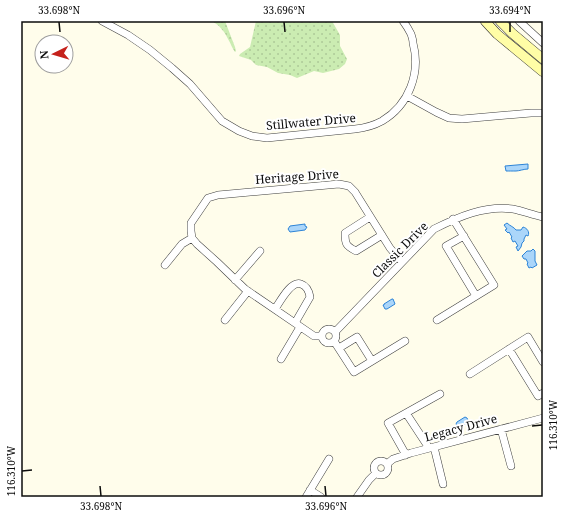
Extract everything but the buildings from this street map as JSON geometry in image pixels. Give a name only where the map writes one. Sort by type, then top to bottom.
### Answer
[{"type":"main road","points":[[485,21],[497,34],[543,72]]},
{"type":"main road","points":[[500,21],[543,59]]},
{"type":"street","name":"Stillwater Drive","points":[[102,21],[128,35],[150,50],[172,68],[190,84],[222,121],[252,136],[267,138],[367,127],[381,121],[393,113],[407,96],[412,85],[416,69],[415,52],[411,34],[403,21]]},
{"type":"street","points":[[519,21],[543,43]]},
{"type":"street","points":[[407,96],[449,118],[462,119],[543,113]]},
{"type":"street","name":"Heritage Drive","points":[[192,238],[191,223],[208,198],[218,195],[339,184],[348,186],[355,192],[390,248],[402,262]]},
{"type":"street","name":"Classic Drive","points":[[335,332],[434,230],[453,219],[492,208],[513,209],[543,217]]},
{"type":"street","points":[[370,217],[345,233],[345,241],[348,247],[356,251],[382,235]]},
{"type":"street","points":[[437,320],[494,285],[453,219]]},
{"type":"street","points":[[464,236],[446,246],[476,296]]},
{"type":"street","points":[[165,265],[182,244],[192,238],[248,291],[314,336],[321,336]]},
{"type":"street","points":[[236,280],[260,251]]},
{"type":"street","points":[[275,309],[291,286],[298,283],[304,284],[309,290],[310,297],[281,359]]},
{"type":"street","points":[[225,320],[248,291]]},
{"type":"street","points":[[321,336],[327,329],[331,329],[335,332],[336,337],[334,341]]},
{"type":"street","points":[[321,336],[325,343],[334,341]]},
{"type":"street","points":[[339,348],[357,337],[372,361]]},
{"type":"street","points":[[470,374],[528,337],[543,362]]},
{"type":"street","points":[[334,341],[354,372],[405,341]]},
{"type":"street","points":[[509,349],[538,396],[543,393]]},
{"type":"street","points":[[406,455],[388,423],[440,394]]},
{"type":"street","points":[[406,414],[431,448],[443,484]]},
{"type":"street","name":"Legacy Drive","points":[[357,497],[376,473],[382,475],[386,474],[388,470],[387,464],[393,459],[543,418]]},
{"type":"street","points":[[501,429],[511,466]]},
{"type":"street","points":[[321,497],[308,494],[329,459]]},
{"type":"green space","points":[[212,21],[225,21],[235,47],[235,52],[227,36]]},
{"type":"green space","points":[[256,21],[332,21],[340,35],[340,46],[347,59],[345,64],[339,69],[323,73],[314,71],[297,78],[278,73],[267,67],[256,65],[251,60],[239,56],[250,47]]},
{"type":"water","points":[[528,164],[528,169],[517,171],[506,171],[505,166]]},
{"type":"water","points":[[507,223],[516,230],[521,230],[523,227],[527,229],[529,235],[526,235],[518,251],[516,247],[518,246],[515,241],[513,242],[509,232],[508,233],[505,230],[507,229],[504,225]]},
{"type":"water","points":[[305,224],[307,227],[305,230],[290,232],[288,229],[290,226]]},
{"type":"water","points":[[533,249],[535,251],[535,261],[537,265],[529,268],[526,259],[522,256],[527,251],[531,251]]},
{"type":"water","points":[[392,299],[395,304],[385,309],[383,305]]},
{"type":"water","points":[[465,417],[469,422],[458,427],[456,424],[457,422]]}]
